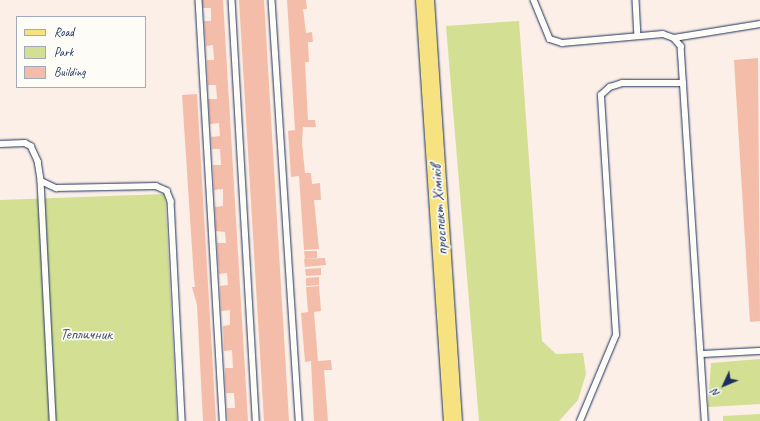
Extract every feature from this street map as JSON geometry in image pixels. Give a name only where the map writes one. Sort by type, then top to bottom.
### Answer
[{"type":"main road","name":"проспект Хіміків","points":[[425,0],[453,421]]},
{"type":"lane","points":[[199,0],[223,421]]},
{"type":"lane","points":[[232,0],[256,421]]},
{"type":"lane","points":[[272,0],[299,421]]},
{"type":"lane","points":[[534,0],[550,40],[562,43],[663,34],[674,38],[681,46],[705,421]]},
{"type":"lane","points":[[636,0],[638,36]]},
{"type":"lane","points":[[674,38],[760,24]]},
{"type":"lane","points":[[580,421],[616,335],[601,95],[610,87],[622,83],[683,83]]},
{"type":"lane","points":[[0,144],[25,143],[31,146],[38,161],[41,181],[53,421]]},
{"type":"lane","points":[[41,181],[56,188],[156,186],[167,190],[170,201],[182,421]]},
{"type":"lane","points":[[701,354],[760,351]]},
{"type":"green space","points":[[519,21],[542,341],[556,354],[583,353],[586,374],[578,400],[559,421],[479,421],[446,26]]},
{"type":"green space","name":"Тепличник","points":[[165,194],[177,421],[0,421],[0,200]]},
{"type":"green space","points":[[760,359],[760,404],[708,407],[711,363]]},
{"type":"green space","points":[[760,414],[760,421],[723,421],[723,416]]},
{"type":"building","points":[[202,0],[223,0],[248,421],[228,421],[227,408],[235,408],[234,393],[226,393],[225,380],[225,368],[233,368],[232,350],[224,351],[223,326],[230,325],[230,310],[221,311],[220,286],[228,285],[227,273],[219,274],[217,243],[226,243],[225,232],[216,231],[215,207],[223,206],[223,189],[214,190],[213,165],[221,165],[220,149],[212,149],[211,137],[220,136],[219,123],[210,124],[208,99],[217,99],[216,85],[208,85],[207,60],[214,60],[213,45],[206,46],[204,21],[211,21],[211,8],[203,8]]},
{"type":"building","points":[[239,0],[264,0],[289,421],[264,421]]},
{"type":"building","points":[[287,0],[306,0],[307,9],[303,9],[306,33],[312,32],[313,42],[308,42],[309,62],[305,62],[308,120],[315,120],[316,127],[303,127],[302,143],[305,173],[311,173],[312,184],[320,183],[321,200],[314,200],[319,249],[304,250],[299,176],[291,177],[288,131],[295,130]]},
{"type":"building","points":[[758,58],[760,321],[750,322],[734,60]]},
{"type":"building","points":[[197,94],[216,421],[203,421],[197,305],[192,287],[195,287],[182,95]]},
{"type":"building","points":[[304,251],[317,251],[317,258],[305,259]]},
{"type":"building","points":[[325,258],[326,265],[305,267],[304,259]]},
{"type":"building","points":[[321,268],[321,275],[306,276],[305,269]]},
{"type":"building","points":[[319,277],[319,285],[306,286],[306,278]]},
{"type":"building","points":[[319,286],[321,311],[314,312],[318,361],[331,360],[332,370],[324,370],[328,421],[314,421],[311,361],[305,362],[301,313],[308,312],[306,287]]}]
